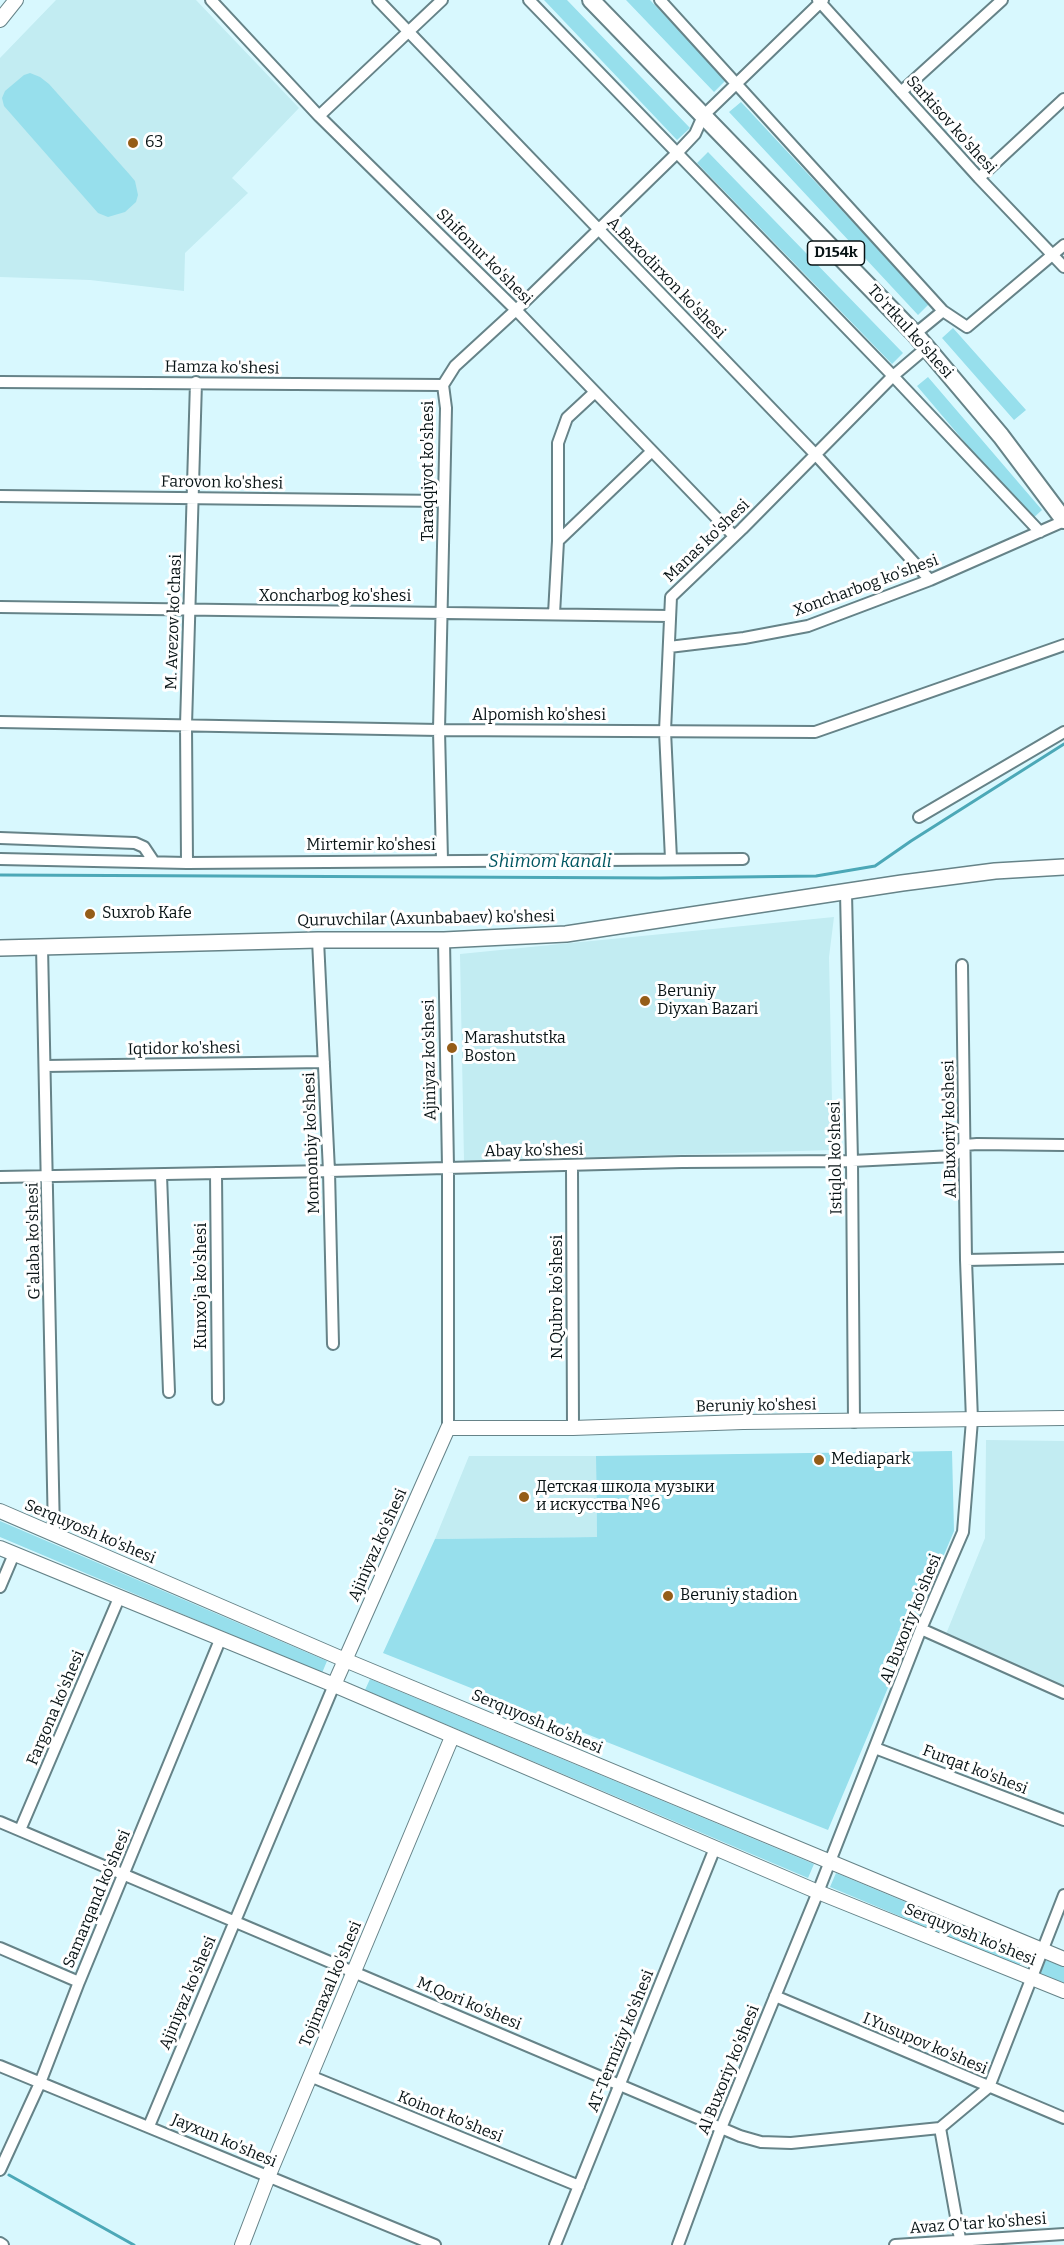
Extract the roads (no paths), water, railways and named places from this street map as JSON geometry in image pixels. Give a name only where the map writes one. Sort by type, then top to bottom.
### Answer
[{"type":"main road","name":"To'rtkul ko'shesi","points":[[591,0],[915,334],[1001,436],[1063,515]]},
{"type":"main road","name":"Quruvchilar (Axunbabaev) ko'shesi","points":[[0,948],[318,940],[444,940],[566,934],[995,871],[1064,867]]},
{"type":"street","points":[[0,20],[16,0]]},
{"type":"street","name":"Shifonur ko'shesi","points":[[212,0],[319,116],[516,310],[734,536]]},
{"type":"street","name":"A.Baxodirxon ko'shesi","points":[[378,0],[815,454],[930,580]]},
{"type":"street","points":[[319,116],[442,0]]},
{"type":"street","points":[[529,0],[893,376],[1040,532]]},
{"type":"street","points":[[660,0],[943,311],[967,327],[1064,245]]},
{"type":"street","points":[[901,92],[1002,0]]},
{"type":"street","name":"Taraqqiyot ko'shesi","points":[[442,860],[439,730],[446,408],[443,385],[454,366],[516,310],[678,153],[695,134],[703,116],[821,1]]},
{"type":"street","name":"Sarkisov ko'shesi","points":[[821,1],[979,178],[1064,267]]},
{"type":"street","points":[[979,178],[1064,99]]},
{"type":"street","points":[[915,334],[943,311]]},
{"type":"street","name":"Manas ko'shesi","points":[[671,859],[665,731],[671,597],[893,376],[926,348]]},
{"type":"street","name":"Hamza ko'shesi","points":[[0,382],[443,385]]},
{"type":"street","name":"M. Avezov ko'chasi","points":[[187,863],[186,725],[196,382]]},
{"type":"street","points":[[554,614],[558,541],[558,443],[567,418],[594,392]]},
{"type":"street","points":[[558,541],[652,451]]},
{"type":"street","name":"Farovon ko'shesi","points":[[0,496],[444,501]]},
{"type":"street","name":"Xoncharbog ko'shesi","points":[[669,647],[777,633],[808,626],[930,580],[1040,532],[1063,515]]},
{"type":"street","name":"Xoncharbog ko'shesi","points":[[0,608],[670,616]]},
{"type":"street","name":"Alpomish ko'shesi","points":[[0,722],[439,730],[815,732],[1064,645]]},
{"type":"street","points":[[919,817],[1064,732]]},
{"type":"street","points":[[0,838],[135,843],[144,847],[154,862]]},
{"type":"street","name":"Mirtemir ko'shesi","points":[[0,859],[187,863],[742,859]]},
{"type":"street","name":"Istiqlol ko'shesi","points":[[846,893],[852,1161],[854,1422]]},
{"type":"street","name":"Momonbiy ko'shesi","points":[[318,940],[329,1171],[333,1344]]},
{"type":"street","name":"Ajiniyaz ko'shesi","points":[[149,2126],[334,1685],[448,1428],[448,1167],[444,940]]},
{"type":"street","name":"G'alaba ko'shesi","points":[[42,946],[54,1534]]},
{"type":"street","name":"Al Buxoriy ko'shesi","points":[[678,2245],[721,2128],[818,1892],[921,1629],[963,1532],[972,1420],[966,1260],[962,965]]},
{"type":"street","name":"Iqtidor ko'shesi","points":[[45,1066],[324,1062]]},
{"type":"street","name":"Abay ko'shesi","points":[[0,1176],[160,1175],[728,1161],[852,1161],[954,1156],[965,1145],[1064,1144]]},
{"type":"street","name":"N.Qubro ko'shesi","points":[[572,1166],[573,1428]]},
{"type":"street","name":"Kunxo'ja ko'shesi","points":[[216,1173],[218,1399]]},
{"type":"street","points":[[160,1175],[169,1392]]},
{"type":"street","points":[[966,1260],[1064,1258]]},
{"type":"street","name":"Beruniy ko'shesi","points":[[448,1428],[573,1428],[743,1422],[1064,1418]]},
{"type":"street","name":"Serquyosh ko'shesi","points":[[0,1511],[345,1660],[1064,1959]]},
{"type":"street","name":"Serquyosh ko'shesi","points":[[0,1548],[334,1685],[818,1892],[1064,1991]]},
{"type":"street","points":[[0,1587],[14,1554]]},
{"type":"street","name":"Fargona ko'shesi","points":[[20,1830],[119,1598]]},
{"type":"street","points":[[921,1629],[1064,1693]]},
{"type":"street","name":"Samarqand ko'shesi","points":[[0,2170],[40,2083],[79,1982],[220,1640]]},
{"type":"street","name":"Tojimaxal ko'shesi","points":[[242,2245],[268,2177],[452,1737]]},
{"type":"street","name":"Furqat ko'shesi","points":[[875,1748],[1064,1820]]},
{"type":"street","name":"M.Qori ko'shesi","points":[[0,1822],[619,2086],[761,2142],[791,2144],[940,2128]]},
{"type":"street","name":"AT-Termiziy ko'shesi","points":[[555,2245],[715,1848]]},
{"type":"street","points":[[960,2240],[940,2128],[989,2087],[1064,1895]]},
{"type":"street","points":[[0,1948],[79,1982]]},
{"type":"street","name":"I.Yusupov ko'shesi","points":[[775,1996],[1064,2118]]},
{"type":"street","name":"Jayxun ko'shesi","points":[[0,2066],[435,2245]]},
{"type":"street","name":"Koinot ko'shesi","points":[[310,2076],[579,2186]]},
{"type":"street","name":"Avaz O'tar ko'shesi","points":[[895,2245],[1064,2234]]},
{"type":"waterway","name":"Shimom kanali","points":[[0,875],[660,878],[816,876],[875,866],[1064,744]]},
{"type":"waterway","points":[[9,2175],[134,2245]]},
{"type":"place","name":"63","points":[[133,143]]},
{"type":"place","name":"Suxrob Kafe","points":[[90,914]]},
{"type":"place","name":"Beruniy Diyxan Bazari","points":[[645,1001]]},
{"type":"place","name":"Marashutstka Boston","points":[[452,1048]]},
{"type":"place","name":"Mediapark","points":[[819,1460]]},
{"type":"place","name":"Детская школа музыки и искусства №6","points":[[524,1497]]},
{"type":"place","name":"Beruniy stadion","points":[[668,1596]]}]
